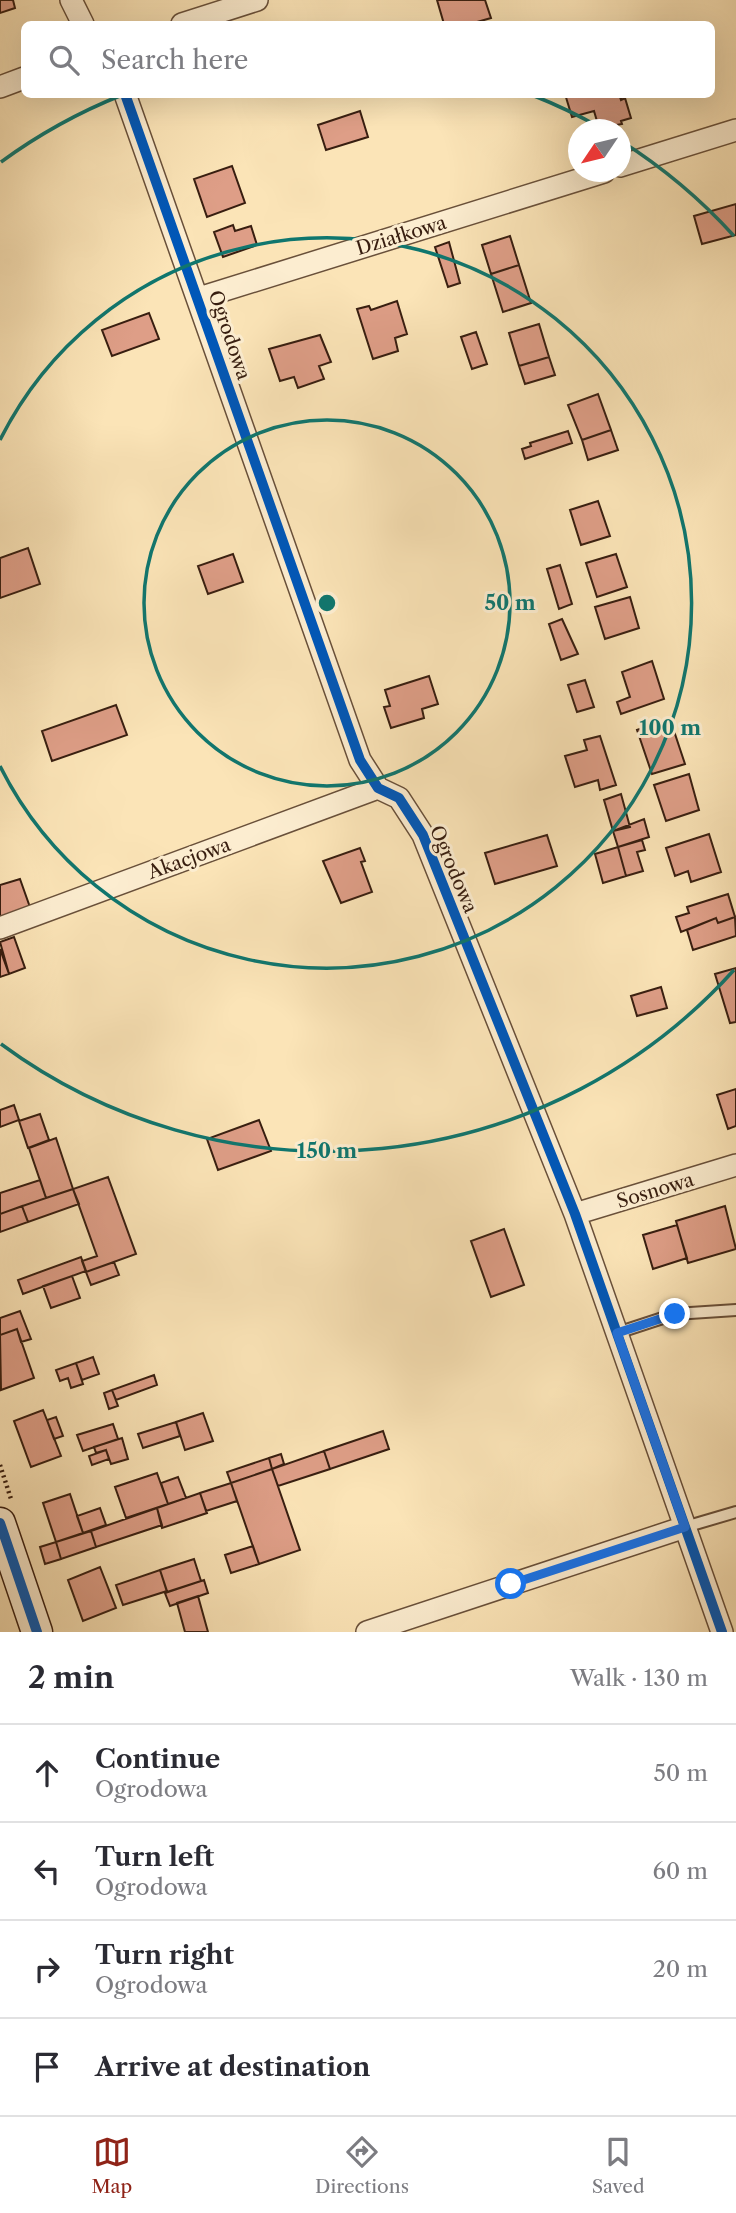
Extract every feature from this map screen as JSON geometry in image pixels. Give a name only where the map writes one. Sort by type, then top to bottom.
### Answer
[{"type":"street","points":[[71,0],[82,21]]},
{"type":"street","points":[[191,21],[257,0]]},
{"type":"street","points":[[0,87],[21,79]]},
{"type":"street","name":"Ogrodowa","points":[[126,98],[360,760],[378,788],[399,798],[423,835],[575,1214],[722,1632]]},
{"type":"street","points":[[631,163],[736,130]]},
{"type":"street","name":"Działkowa","points":[[199,298],[572,182]]},
{"type":"street","name":"Akacjowa","points":[[0,928],[378,788]]},
{"type":"street","name":"Sosnowa","points":[[575,1214],[736,1165]]},
{"type":"street","points":[[0,1523],[37,1632]]},
{"type":"street","points":[[367,1632],[685,1527]]},
{"type":"lane","points":[[617,1333],[675,1314],[736,1310]]},
{"type":"lane","points":[[685,1527],[736,1512]]},
{"type":"building","points":[[0,0],[13,0],[15,8],[0,13]]},
{"type":"building","points":[[437,0],[485,0],[491,18],[480,21],[443,21]]},
{"type":"building","points":[[566,98],[625,98],[631,118],[596,119],[594,111],[572,117]]},
{"type":"building","points":[[360,111],[368,137],[326,150],[318,125]]},
{"type":"building","points":[[232,166],[245,203],[207,217],[194,179]]},
{"type":"building","points":[[736,204],[736,235],[702,244],[694,216]]},
{"type":"building","points":[[233,225],[235,231],[251,226],[257,245],[223,257],[214,232]]},
{"type":"building","points":[[510,236],[519,265],[491,274],[482,245]]},
{"type":"building","points":[[449,242],[460,283],[448,287],[435,247]]},
{"type":"building","points":[[519,265],[531,303],[503,312],[491,274]]},
{"type":"building","points":[[397,301],[407,334],[395,338],[398,351],[373,359],[357,309],[369,306],[371,310]]},
{"type":"building","points":[[149,313],[159,339],[112,356],[102,330]]},
{"type":"building","points":[[539,324],[549,357],[519,366],[509,333]]},
{"type":"building","points":[[476,332],[487,364],[472,369],[461,337]]},
{"type":"building","points":[[320,335],[331,362],[319,366],[324,379],[298,388],[294,377],[280,381],[269,349]]},
{"type":"building","points":[[549,357],[555,375],[525,384],[519,366]]},
{"type":"building","points":[[598,394],[611,430],[582,440],[568,405]]},
{"type":"building","points":[[611,430],[618,450],[588,460],[582,440]]},
{"type":"building","points":[[568,431],[572,443],[525,459],[522,449],[531,446],[530,443]]},
{"type":"building","points":[[598,501],[610,536],[581,545],[570,510]]},
{"type":"building","points":[[28,548],[40,584],[0,598],[0,558]]},
{"type":"building","points":[[233,554],[243,582],[208,594],[198,566]]},
{"type":"building","points":[[616,554],[627,587],[597,597],[586,563]]},
{"type":"building","points":[[560,565],[572,604],[559,609],[547,569]]},
{"type":"building","points":[[630,597],[639,628],[605,639],[595,607]]},
{"type":"building","points":[[562,619],[578,654],[561,660],[549,624]]},
{"type":"building","points":[[652,661],[664,699],[621,714],[617,702],[630,697],[622,672]]},
{"type":"building","points":[[429,676],[438,704],[422,709],[424,718],[391,728],[384,707],[390,706],[385,690]]},
{"type":"building","points":[[585,680],[594,707],[577,712],[568,685]]},
{"type":"building","points":[[116,705],[127,735],[52,761],[42,731]]},
{"type":"building","points":[[670,719],[685,764],[652,774],[637,730]]},
{"type":"building","points":[[600,736],[616,785],[600,790],[598,780],[575,787],[565,756],[587,750],[584,740]]},
{"type":"building","points":[[689,774],[699,810],[666,821],[654,785]]},
{"type":"building","points":[[621,794],[630,827],[613,831],[604,800]]},
{"type":"building","points":[[644,819],[649,837],[618,847],[613,831]]},
{"type":"building","points":[[709,834],[721,872],[691,882],[688,871],[675,876],[666,848]]},
{"type":"building","points":[[547,835],[557,866],[495,884],[485,853]]},
{"type":"building","points":[[642,840],[645,850],[637,852],[643,871],[626,876],[618,847]]},
{"type":"building","points":[[618,847],[626,876],[603,883],[595,854]]},
{"type":"building","points":[[360,848],[365,861],[361,862],[372,892],[341,903],[323,861]]},
{"type":"building","points":[[20,879],[32,913],[0,924],[0,885]]},
{"type":"building","points":[[728,894],[735,917],[718,923],[716,918],[681,932],[676,917],[689,913],[687,907]]},
{"type":"building","points":[[735,917],[736,936],[693,950],[687,930],[716,918],[718,923]]},
{"type":"building","points":[[14,937],[25,968],[9,974],[0,942]]},
{"type":"building","points":[[0,949],[9,974],[0,977]]},
{"type":"building","points":[[736,968],[736,1022],[730,1023],[715,974]]},
{"type":"building","points":[[661,987],[667,1008],[637,1016],[631,996]]},
{"type":"building","points":[[736,1089],[736,1126],[728,1129],[717,1095]]},
{"type":"building","points":[[14,1105],[19,1120],[0,1127],[0,1110]]},
{"type":"building","points":[[40,1114],[49,1140],[28,1148],[19,1121]]},
{"type":"building","points":[[259,1120],[271,1151],[218,1170],[207,1139]]},
{"type":"building","points":[[56,1138],[73,1189],[46,1198],[29,1148]]},
{"type":"building","points":[[108,1177],[136,1254],[86,1272],[82,1261],[97,1256],[73,1189]]},
{"type":"building","points":[[40,1180],[46,1198],[0,1214],[0,1193]]},
{"type":"building","points":[[73,1189],[79,1204],[28,1222],[22,1206]]},
{"type":"building","points":[[22,1206],[28,1222],[0,1232],[0,1214]]},
{"type":"building","points":[[725,1206],[736,1249],[688,1263],[676,1221]]},
{"type":"building","points":[[677,1225],[687,1258],[653,1269],[643,1235]]},
{"type":"building","points":[[504,1229],[524,1285],[491,1297],[471,1241]]},
{"type":"building","points":[[81,1257],[86,1271],[23,1294],[18,1280]]},
{"type":"building","points":[[114,1262],[119,1275],[91,1285],[86,1272]]},
{"type":"building","points":[[72,1276],[80,1298],[51,1308],[43,1286]]},
{"type":"building","points":[[20,1311],[31,1339],[21,1342],[17,1329],[0,1335],[0,1318]]},
{"type":"building","points":[[17,1329],[34,1378],[1,1390],[0,1335]]},
{"type":"building","points":[[93,1357],[99,1374],[82,1380],[76,1363]]},
{"type":"building","points":[[76,1363],[83,1384],[71,1388],[68,1378],[60,1381],[56,1370]]},
{"type":"building","points":[[154,1375],[157,1385],[116,1400],[112,1390]]},
{"type":"building","points":[[112,1390],[118,1406],[109,1409],[104,1393]]},
{"type":"building","points":[[43,1410],[61,1456],[31,1467],[14,1421]]},
{"type":"building","points":[[203,1413],[213,1441],[185,1450],[176,1422]]},
{"type":"building","points":[[56,1417],[63,1436],[54,1439],[47,1420]]},
{"type":"building","points":[[176,1422],[180,1436],[143,1448],[138,1434]]},
{"type":"building","points":[[113,1424],[118,1439],[83,1451],[77,1435]]},
{"type":"building","points":[[383,1431],[389,1449],[330,1469],[324,1451]]},
{"type":"building","points":[[122,1438],[128,1459],[111,1464],[106,1450],[96,1453],[94,1447]]},
{"type":"building","points":[[106,1450],[109,1459],[92,1465],[89,1456]]},
{"type":"building","points":[[324,1451],[330,1469],[278,1486],[272,1469]]},
{"type":"building","points":[[281,1454],[284,1464],[272,1469],[269,1458]]},
{"type":"building","points":[[269,1458],[272,1469],[231,1483],[227,1472]]},
{"type":"building","points":[[272,1469],[300,1550],[259,1564],[231,1483]]},
{"type":"building","points":[[157,1473],[168,1504],[126,1518],[115,1487]]},
{"type":"building","points":[[178,1477],[186,1498],[168,1504],[161,1483]]},
{"type":"building","points":[[231,1483],[237,1501],[206,1511],[200,1493]]},
{"type":"building","points":[[200,1493],[207,1513],[162,1528],[157,1508]]},
{"type":"building","points":[[70,1494],[83,1533],[56,1542],[43,1503]]},
{"type":"building","points":[[100,1508],[106,1525],[83,1533],[77,1516]]},
{"type":"building","points":[[157,1508],[162,1525],[96,1547],[91,1531]]},
{"type":"building","points":[[91,1531],[96,1547],[61,1559],[56,1542]]},
{"type":"building","points":[[56,1542],[61,1559],[45,1564],[40,1547]]},
{"type":"building","points":[[253,1546],[259,1564],[231,1573],[225,1555]]},
{"type":"building","points":[[194,1559],[201,1581],[167,1592],[160,1570]]},
{"type":"building","points":[[100,1567],[116,1608],[83,1621],[68,1580]]},
{"type":"building","points":[[160,1570],[167,1591],[123,1605],[116,1585]]},
{"type":"building","points":[[204,1580],[208,1593],[170,1606],[165,1593]]},
{"type":"building","points":[[198,1596],[208,1632],[185,1632],[177,1603]]},
{"type":"cycle path","points":[[126,98],[360,760],[378,788],[399,798],[423,835],[575,1214],[722,1632]]},
{"type":"cycle path","points":[[0,1523],[37,1632]]},
{"type":"route","points":[[511,1584],[685,1527],[617,1333],[675,1314]]}]
